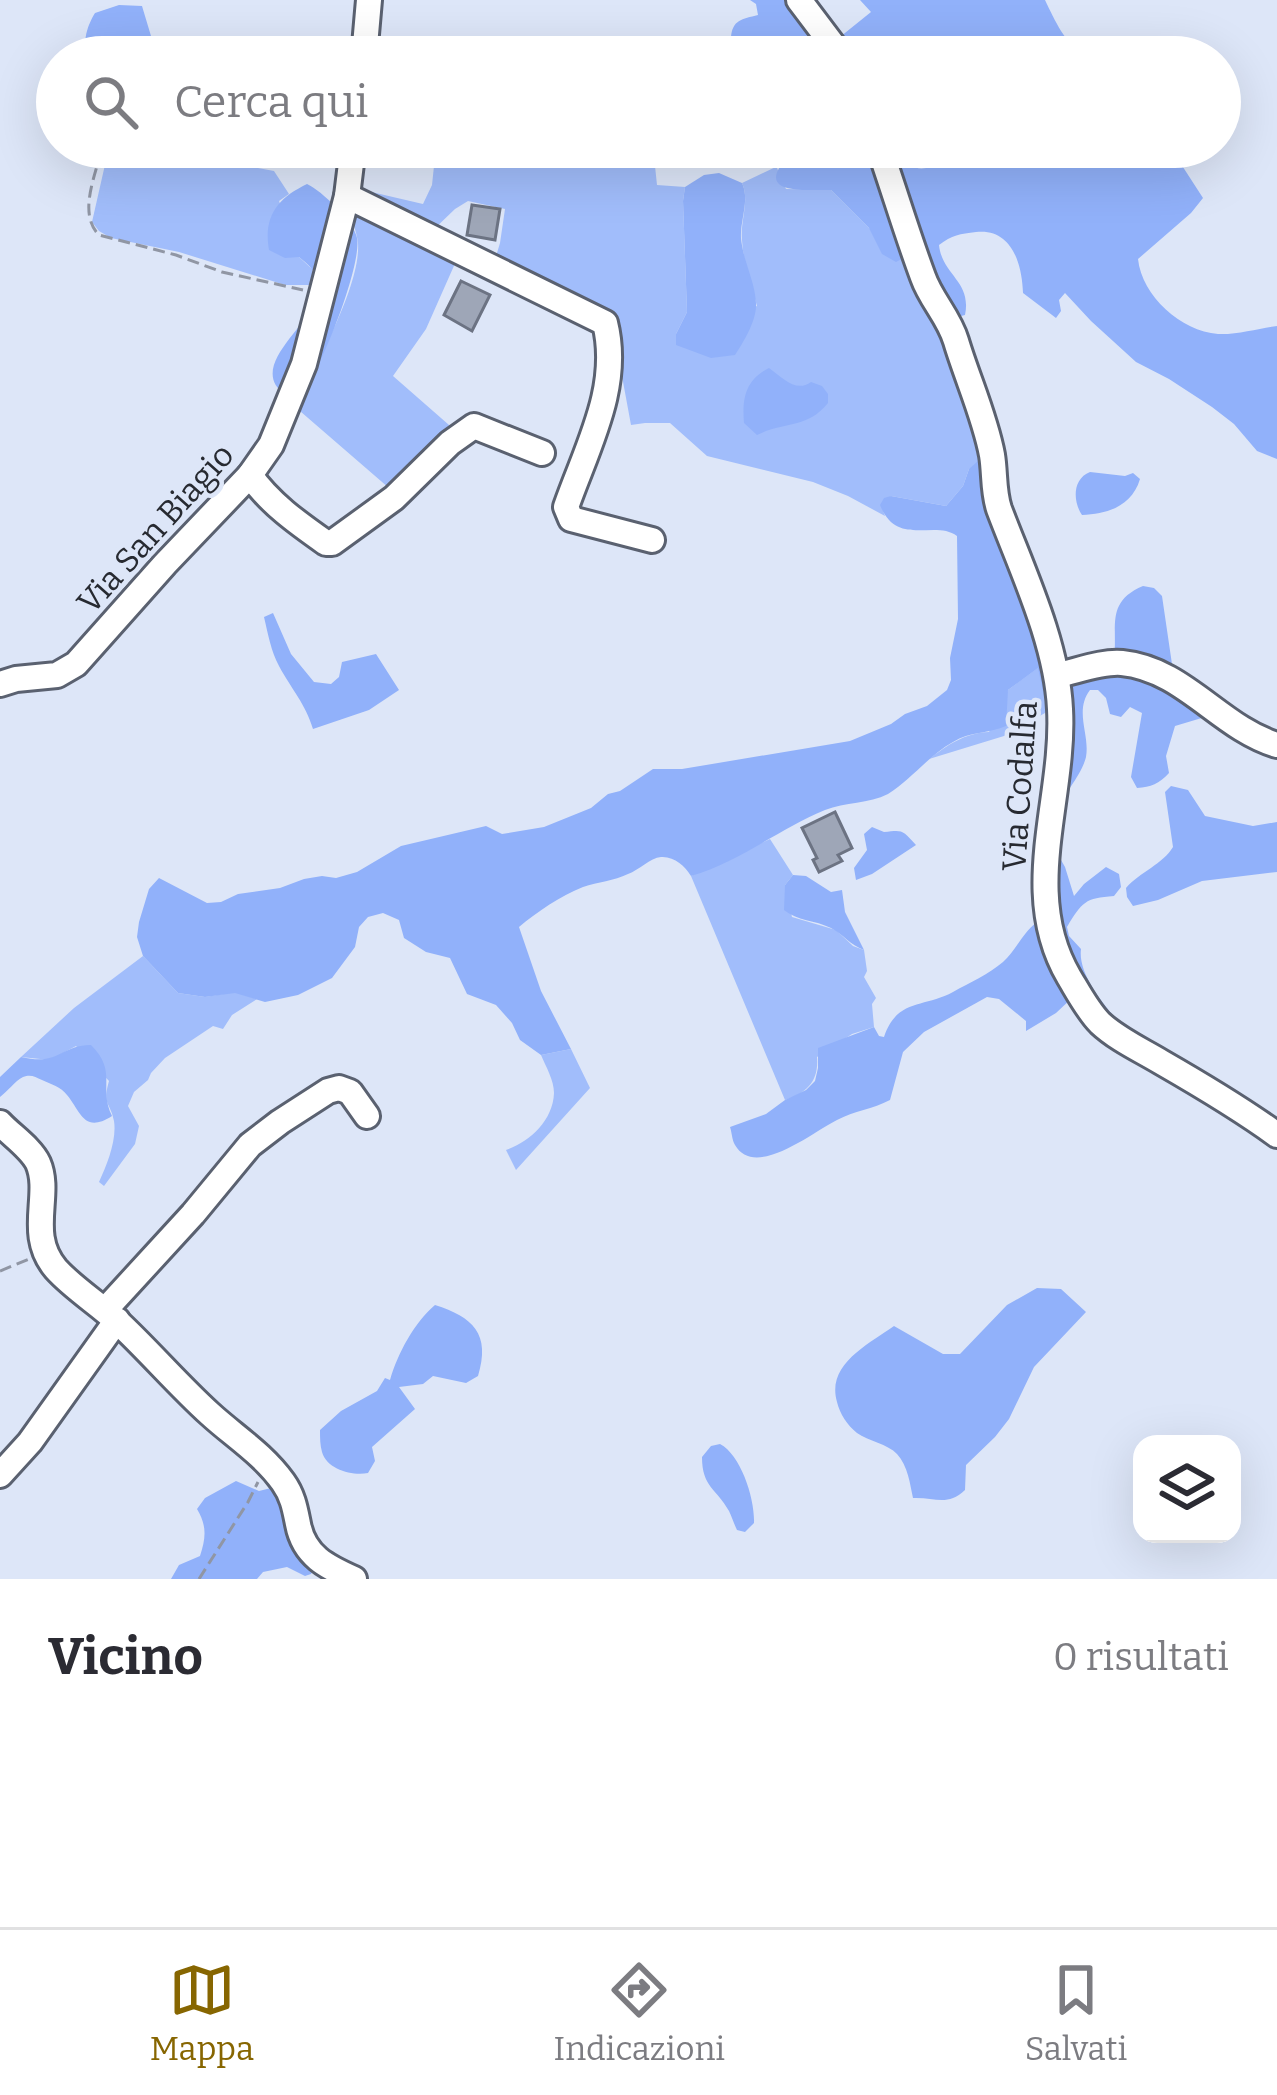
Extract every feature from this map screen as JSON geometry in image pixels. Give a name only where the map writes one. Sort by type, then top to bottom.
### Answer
[{"type":"street","points":[[366,36],[369,0]]},
{"type":"street","points":[[799,0],[826,36]]},
{"type":"street","name":"Via San Biagio","points":[[0,684],[57,675],[76,664],[250,476],[271,446],[296,389],[350,168]]},
{"type":"street","name":"Via Codalfa","points":[[886,168],[924,281],[955,335],[992,454],[994,494],[1058,675],[1061,727],[1044,899],[1055,945],[1067,974],[1099,1022],[1277,1136]]},
{"type":"street","points":[[347,196],[605,322],[612,367],[597,425],[566,507],[572,519],[652,540]]},
{"type":"street","points":[[250,476],[297,522],[332,543],[394,498],[450,442],[474,426],[542,453]]},
{"type":"street","points":[[1058,675],[1120,662],[1162,674],[1258,740],[1277,745]]},
{"type":"street","points":[[0,1475],[30,1442],[111,1315],[250,1145],[328,1090],[350,1092],[367,1116]]},
{"type":"street","points":[[0,1123],[37,1160],[43,1244],[56,1268],[248,1444],[284,1482],[309,1552],[327,1567],[354,1579]]},
{"type":"path","points":[[97,168],[88,214],[100,235],[269,284],[323,290]]},
{"type":"path","points":[[0,1271],[47,1252]]},
{"type":"path","points":[[199,1579],[248,1502],[266,1463]]},
{"type":"shaded area","points":[[750,0],[792,0],[819,36],[731,36],[736,24],[758,15]]},
{"type":"shaded area","points":[[860,0],[1045,0],[1065,36],[841,36],[871,12]]},
{"type":"shaded area","points":[[119,5],[142,6],[151,36],[86,36],[95,13]]},
{"type":"shaded area","points":[[104,168],[274,171],[289,194],[279,201],[299,257],[312,269],[317,285],[285,285],[179,252],[111,238],[92,222]]},
{"type":"shaded area","points":[[434,168],[655,168],[657,185],[685,187],[687,312],[676,334],[757,306],[743,248],[742,183],[777,168],[786,189],[831,190],[869,228],[911,254],[954,350],[986,467],[969,469],[963,486],[946,506],[891,496],[881,505],[885,516],[813,482],[707,456],[670,423],[631,425],[612,322],[494,263],[505,209],[468,201],[430,233],[350,187],[423,204]]},
{"type":"shaded area","points":[[780,168],[882,168],[911,254],[896,262],[882,254],[869,228],[831,190],[791,189],[777,181]]},
{"type":"shaded area","points":[[892,168],[1184,168],[1203,198],[1138,259],[1141,273],[1155,298],[1190,326],[1225,334],[1277,326],[1277,459],[1257,451],[1212,407],[1136,362],[1065,293],[1056,318],[1023,293],[1013,250],[998,236],[965,233],[939,245],[964,294],[965,315],[953,318],[939,298]]},
{"type":"shaded area","points":[[719,173],[742,183],[744,190],[741,238],[756,310],[735,355],[711,358],[676,345],[676,334],[687,312],[685,187],[704,175]]},
{"type":"shaded area","points":[[307,184],[350,224],[357,250],[341,311],[316,370],[304,387],[286,395],[276,385],[275,362],[312,307],[316,279],[299,257],[285,258],[269,250],[268,227],[281,202]]},
{"type":"shaded area","points":[[347,205],[457,259],[426,329],[393,376],[457,432],[389,488],[293,405],[324,349],[352,281],[358,243]]},
{"type":"shaded area","points":[[769,368],[795,385],[822,386],[828,403],[804,421],[757,435],[744,423],[745,398],[750,384]]},
{"type":"shaded area","points":[[978,461],[984,462],[1057,705],[1047,710],[1038,668],[1008,690],[1006,726],[953,742],[888,794],[825,810],[691,876],[675,860],[657,858],[623,876],[574,891],[541,910],[519,927],[541,991],[571,1049],[541,1055],[520,1040],[496,1005],[467,994],[450,958],[426,952],[404,938],[399,920],[383,913],[368,917],[359,927],[355,947],[332,978],[298,995],[265,1002],[235,993],[205,997],[178,993],[143,956],[137,937],[139,922],[149,889],[159,878],[207,903],[304,879],[336,878],[357,872],[401,846],[486,826],[502,834],[544,827],[591,808],[653,769],[682,769],[850,741],[927,706],[947,690],[951,680],[958,619],[957,536],[896,526],[880,505],[891,496],[946,506]]},
{"type":"shaded area","points":[[1090,472],[1133,473],[1140,479],[1118,507],[1082,515],[1076,491]]},
{"type":"shaded area","points":[[1143,586],[1162,596],[1173,671],[1205,717],[1175,726],[1166,756],[1169,773],[1137,788],[1131,777],[1142,713],[1130,707],[1121,717],[1110,714],[1106,698],[1090,690],[1083,706],[1086,757],[1055,807],[1059,676],[1114,659],[1118,608]]},
{"type":"shaded area","points":[[273,613],[291,654],[314,682],[331,684],[339,677],[342,662],[376,654],[399,690],[369,710],[313,729],[274,654],[264,617]]},
{"type":"shaded area","points":[[1039,667],[1045,713],[1004,736],[929,759],[964,737],[989,732],[1008,690]]},
{"type":"shaded area","points":[[1171,786],[1188,790],[1205,816],[1253,826],[1277,822],[1277,872],[1202,881],[1133,906],[1126,888],[1173,847],[1165,792]]},
{"type":"shaded area","points":[[872,827],[902,832],[916,845],[856,880],[854,868],[867,850],[864,834]]},
{"type":"shaded area","points":[[770,839],[793,875],[785,885],[792,917],[836,930],[864,950],[864,977],[876,998],[874,1027],[852,1034],[817,1057],[810,1085],[785,1100],[691,876]]},
{"type":"shaded area","points":[[1057,853],[1074,896],[1106,867],[1119,874],[1121,887],[1114,896],[1085,903],[1067,927],[1081,949],[1091,985],[1136,1041],[1101,1020],[1049,913]]},
{"type":"shaded area","points":[[793,875],[806,876],[831,892],[842,890],[845,912],[864,950],[831,928],[784,910],[785,885]]},
{"type":"shaded area","points":[[1042,919],[1072,998],[1056,1013],[1026,1031],[1026,1021],[999,999],[987,997],[924,1032],[903,1052],[890,1100],[843,1117],[770,1155],[744,1154],[735,1145],[730,1127],[766,1114],[815,1081],[818,1048],[874,1027],[884,1037],[904,1010],[953,992],[997,966]]},
{"type":"shaded area","points":[[143,956],[178,993],[205,997],[235,992],[257,999],[232,1015],[223,1029],[213,1026],[165,1058],[134,1092],[128,1106],[139,1126],[135,1144],[104,1186],[99,1182],[115,1128],[106,1099],[109,1081],[76,1046],[50,1060],[21,1057],[74,1008]]},
{"type":"shaded area","points":[[91,1045],[104,1063],[112,1116],[89,1122],[62,1090],[31,1076],[20,1079],[0,1097],[0,1077],[21,1057],[44,1059]]},
{"type":"shaded area","points":[[571,1049],[590,1088],[516,1170],[506,1150],[538,1129],[553,1103],[553,1083],[541,1055]]},
{"type":"shaded area","points":[[1037,1288],[1061,1289],[1086,1312],[1034,1367],[1009,1419],[966,1465],[965,1490],[946,1500],[913,1498],[897,1454],[857,1433],[842,1415],[835,1389],[844,1366],[894,1326],[943,1354],[960,1354],[1007,1305]]},
{"type":"shaded area","points":[[435,1305],[460,1315],[476,1329],[482,1349],[478,1376],[466,1383],[433,1376],[423,1384],[399,1387],[415,1409],[372,1447],[375,1461],[368,1473],[335,1467],[322,1452],[320,1430],[341,1411],[377,1391],[385,1378],[390,1380],[408,1339]]},
{"type":"shaded area","points":[[720,1444],[734,1458],[749,1490],[754,1523],[745,1532],[737,1530],[704,1475],[702,1457],[711,1446]]},
{"type":"shaded area","points":[[236,1481],[259,1491],[275,1487],[317,1565],[311,1574],[287,1567],[263,1572],[257,1579],[171,1579],[179,1565],[200,1556],[204,1532],[197,1509],[205,1498]]},
{"type":"building","points":[[472,205],[500,209],[495,240],[467,235]]},
{"type":"building","points":[[461,281],[490,295],[472,331],[444,315]]},
{"type":"building","points":[[835,812],[852,848],[838,855],[842,861],[819,872],[802,828]]}]
